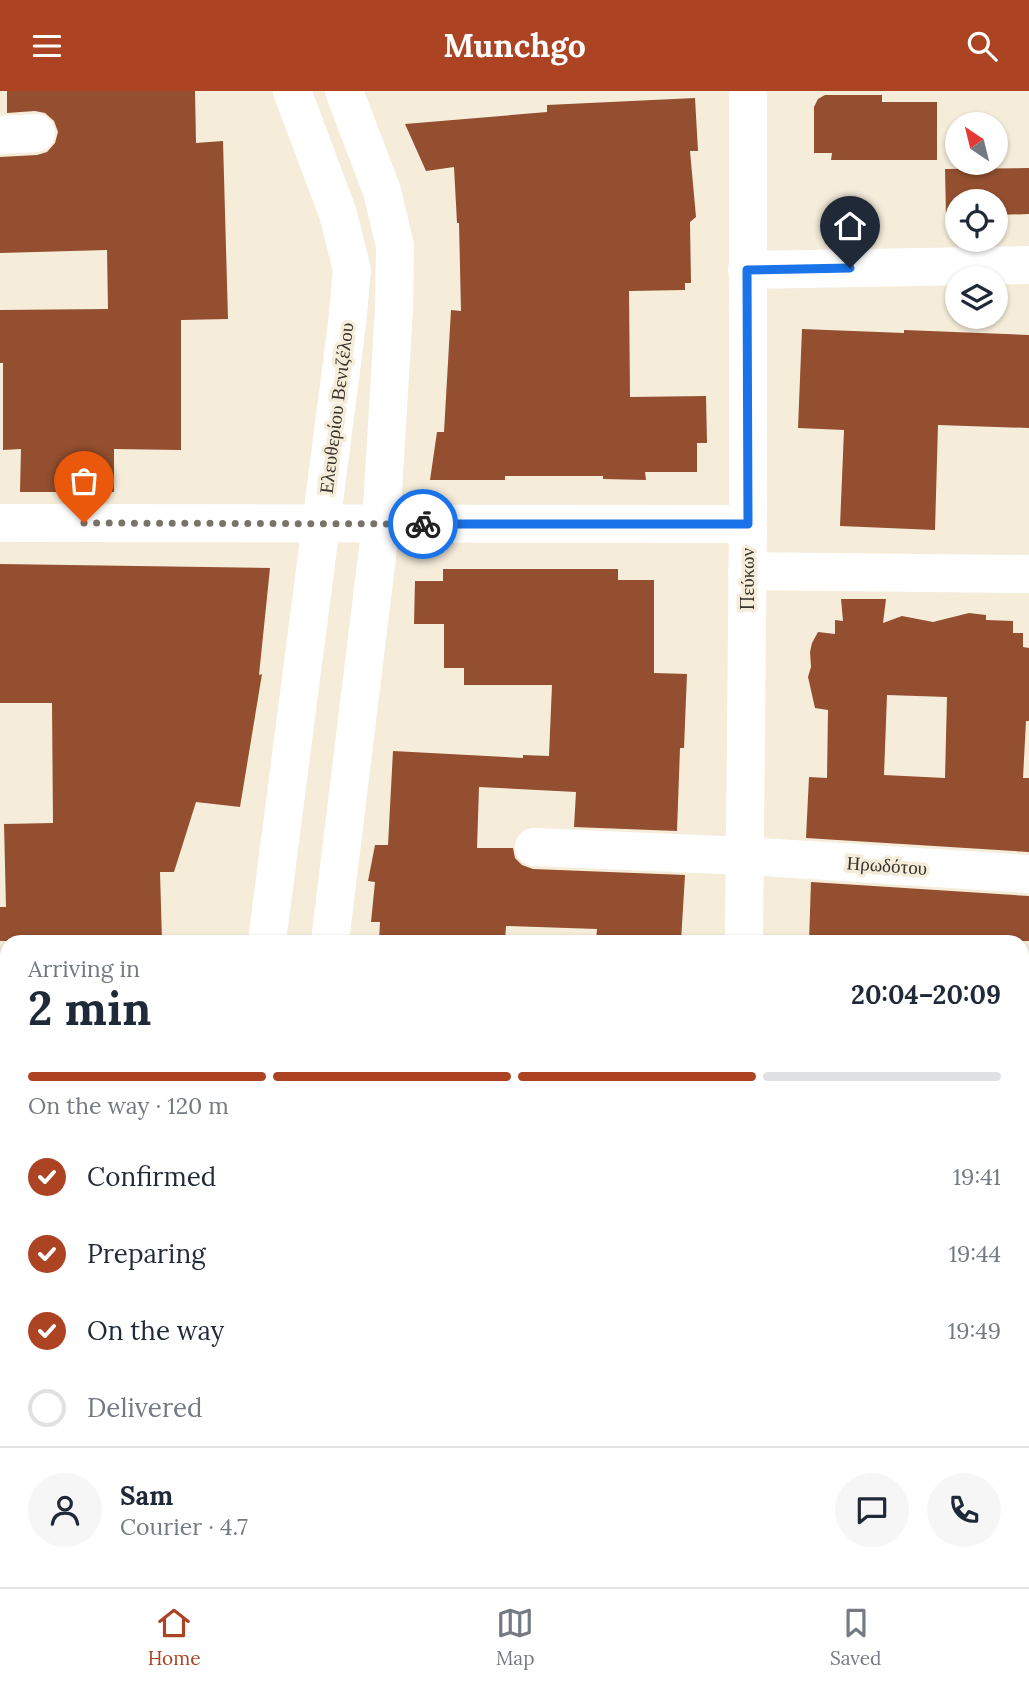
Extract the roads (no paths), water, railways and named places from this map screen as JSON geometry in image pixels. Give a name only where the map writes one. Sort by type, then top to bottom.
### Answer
[{"type":"street","name":"Ελευθερίου Βενιζέλου","points":[[268,935],[352,270],[338,214],[292,91]]},
{"type":"street","points":[[331,935],[381,524],[394,309],[395,246],[382,191],[344,91]]},
{"type":"street","name":"Πεύκων","points":[[744,935],[748,91]]},
{"type":"street","points":[[747,270],[1029,265]]},
{"type":"street","points":[[0,523],[748,524]]},
{"type":"street","points":[[747,571],[1029,574]]},
{"type":"street","name":"Ηρωδότου","points":[[534,847],[745,856],[1029,874]]}]
